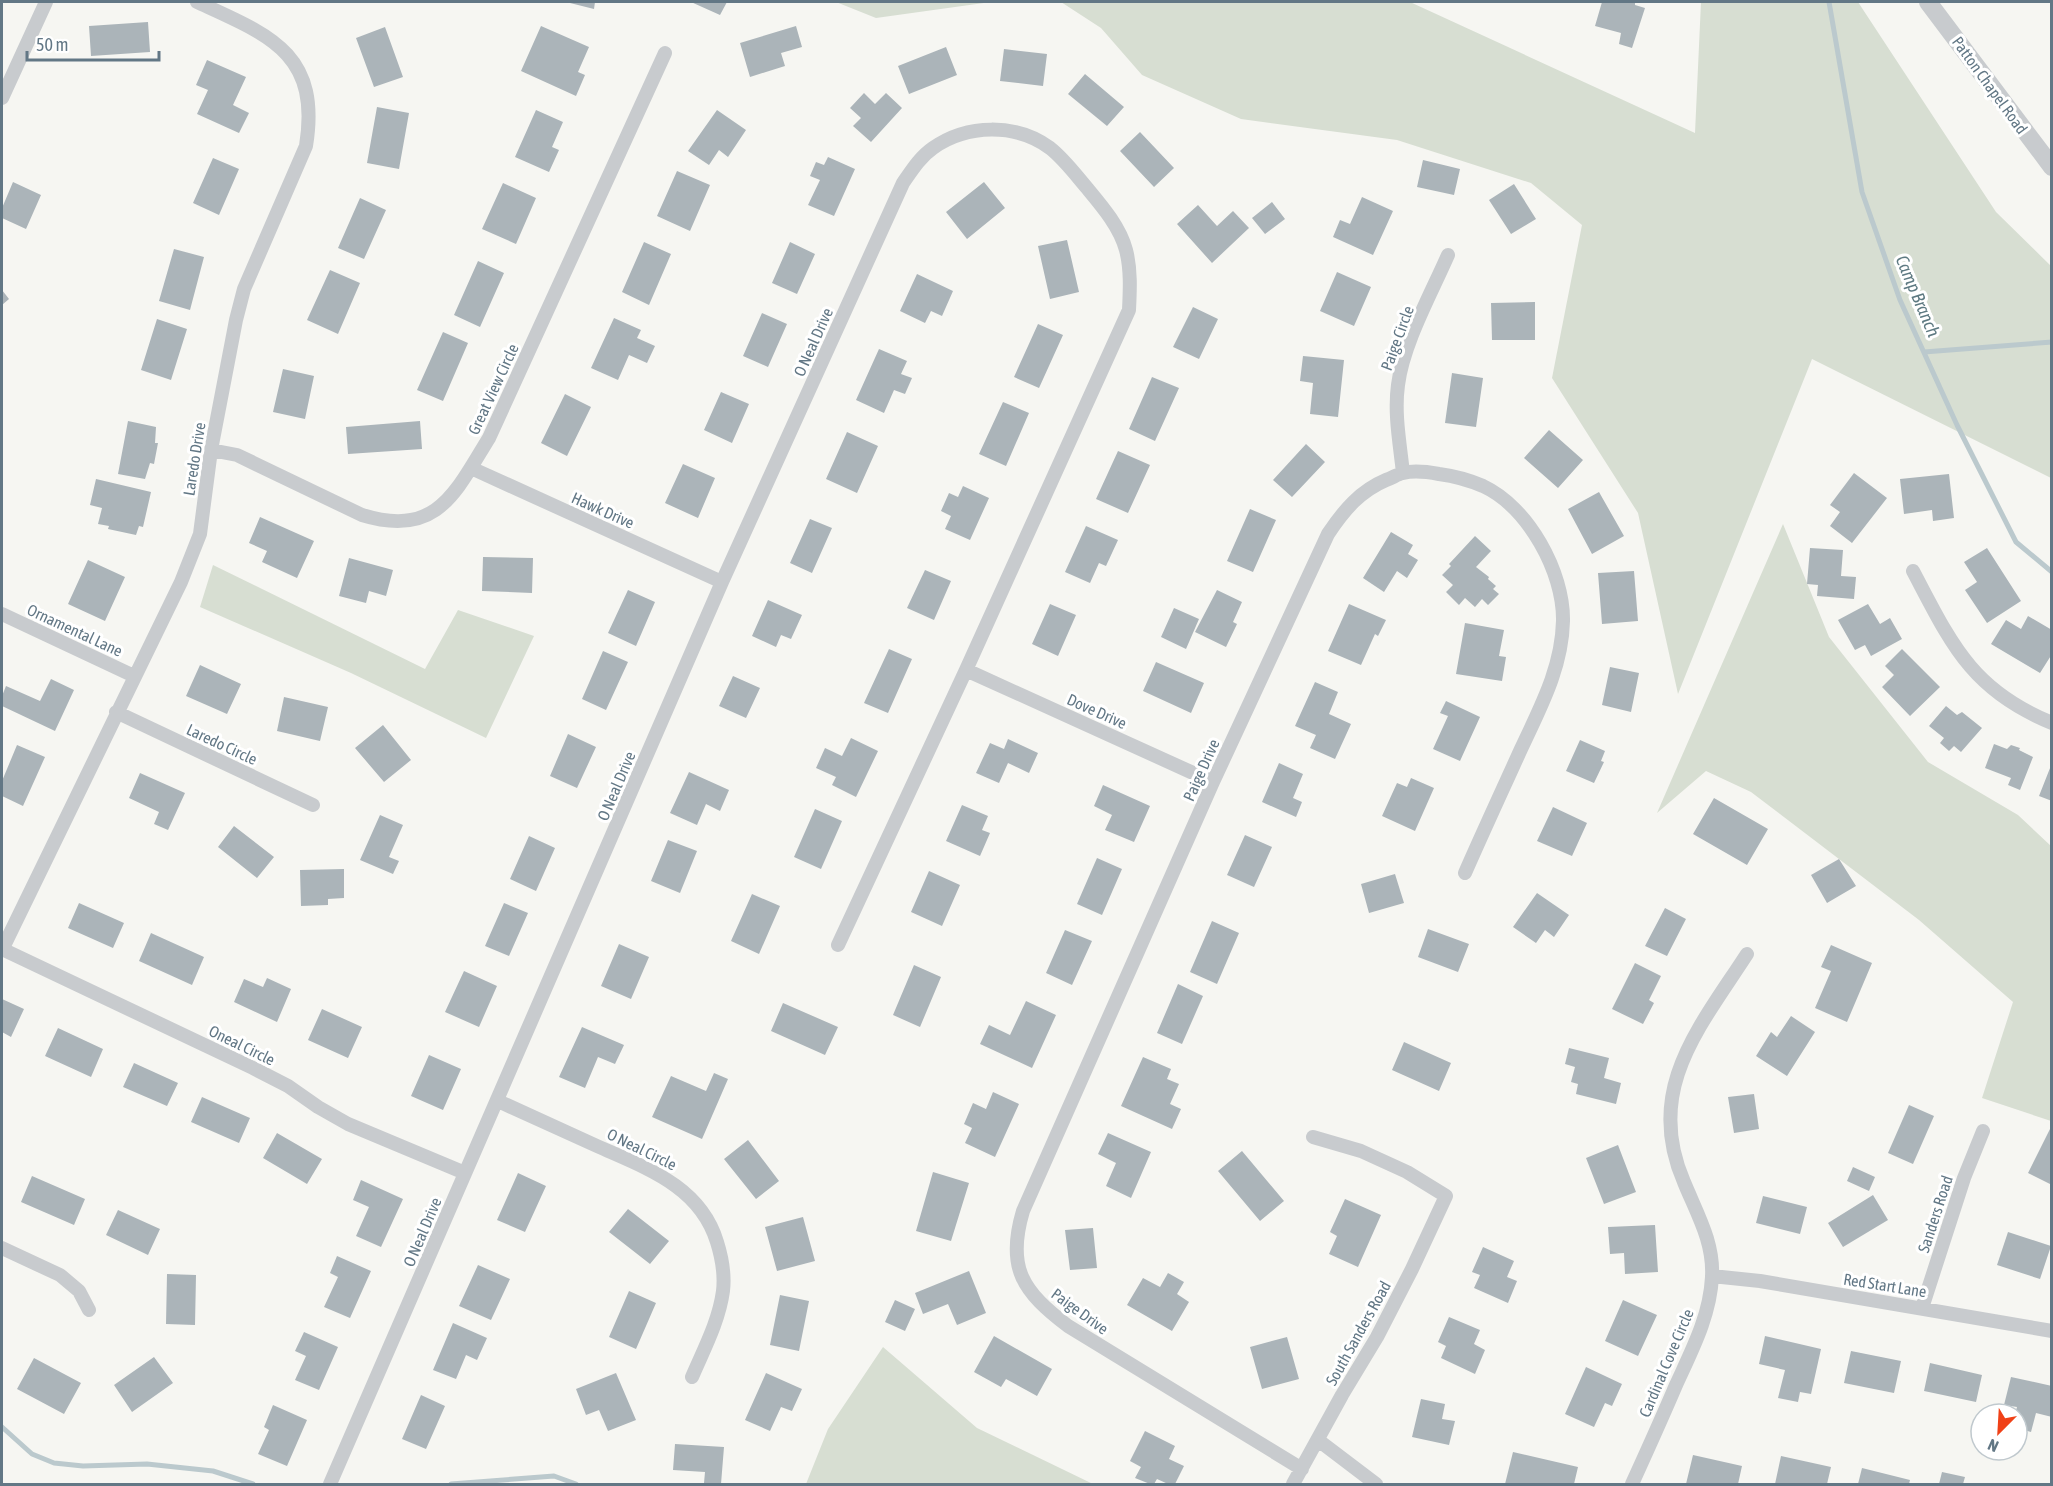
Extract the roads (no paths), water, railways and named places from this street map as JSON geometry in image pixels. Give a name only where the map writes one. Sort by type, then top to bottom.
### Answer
[{"type":"street","points":[[2,98],[46,2]]},
{"type":"street","name":"Laredo Drive","points":[[2,949],[181,582],[200,534],[211,450],[244,289],[306,146],[310,122],[304,83],[292,61],[279,45],[260,32],[197,2]]},
{"type":"street","name":"Patton Chapel Road","points":[[1928,2],[2052,167]]},
{"type":"street","name":"Great View Circle","points":[[211,450],[237,455],[362,515],[382,521],[402,522],[424,517],[441,507],[461,486],[489,438],[665,53]]},
{"type":"street","name":"O Neal Drive","points":[[330,1485],[722,582],[903,183],[918,162],[933,148],[955,136],[971,131],[994,129],[1031,137],[1048,147],[1062,159],[1118,229],[1126,249],[1130,274],[1129,309],[966,670],[838,945]]},
{"type":"street","name":"Paige Circle","points":[[1403,473],[1397,424],[1398,383],[1413,335],[1448,255]]},
{"type":"street","name":"Hawk Drive","points":[[471,468],[722,582]]},
{"type":"street","name":"Paige Drive","points":[[1302,1469],[1068,1326],[1044,1308],[1030,1291],[1019,1271],[1015,1249],[1023,1211],[1214,782],[1328,534],[1353,501],[1373,486],[1403,473],[1426,472],[1455,476],[1484,487],[1504,500],[1522,517],[1537,538],[1551,565],[1560,593],[1563,620],[1557,668],[1465,873]]},
{"type":"street","points":[[1913,571],[1943,627],[1976,675],[1997,694],[2052,723]]},
{"type":"street","name":"Ornamental Lane","points":[[2,614],[134,676]]},
{"type":"street","name":"Dove Drive","points":[[966,670],[1214,782]]},
{"type":"street","name":"Laredo Circle","points":[[116,712],[313,805]]},
{"type":"street","name":"Oneal Circle","points":[[2,949],[254,1068],[288,1086],[348,1124],[465,1173]]},
{"type":"street","name":"Cardinal Cove Circle","points":[[1632,1485],[1698,1337],[1708,1306],[1712,1276],[1711,1247],[1675,1159],[1670,1130],[1670,1101],[1678,1069],[1701,1024],[1747,954]]},
{"type":"street","name":"O Neal Circle","points":[[498,1101],[673,1182],[691,1197],[704,1214],[713,1230],[721,1254],[724,1274],[723,1292],[716,1320],[692,1377]]},
{"type":"street","name":"Sanders Road","points":[[1922,1308],[1964,1178],[1983,1131]]},
{"type":"street","name":"South Sanders Road","points":[[1293,1485],[1377,1338],[1446,1196],[1407,1172],[1361,1151],[1313,1137]]},
{"type":"street","points":[[2,1248],[60,1275],[79,1291],[89,1310]]},
{"type":"street","name":"Red Start Lane","points":[[1712,1276],[1760,1281],[2052,1331]]},
{"type":"street","points":[[1318,1440],[1376,1485]]},
{"type":"waterway","name":"Camp Branch","points":[[1829,2],[1862,192],[1900,300],[1957,425],[2016,542],[2052,572]]},
{"type":"waterway","points":[[1924,352],[2052,342]]},
{"type":"waterway","points":[[2,1427],[32,1454],[54,1463],[83,1466],[147,1464],[213,1471],[253,1484]]},
{"type":"waterway","points":[[451,1484],[554,1476],[576,1484]]}]
